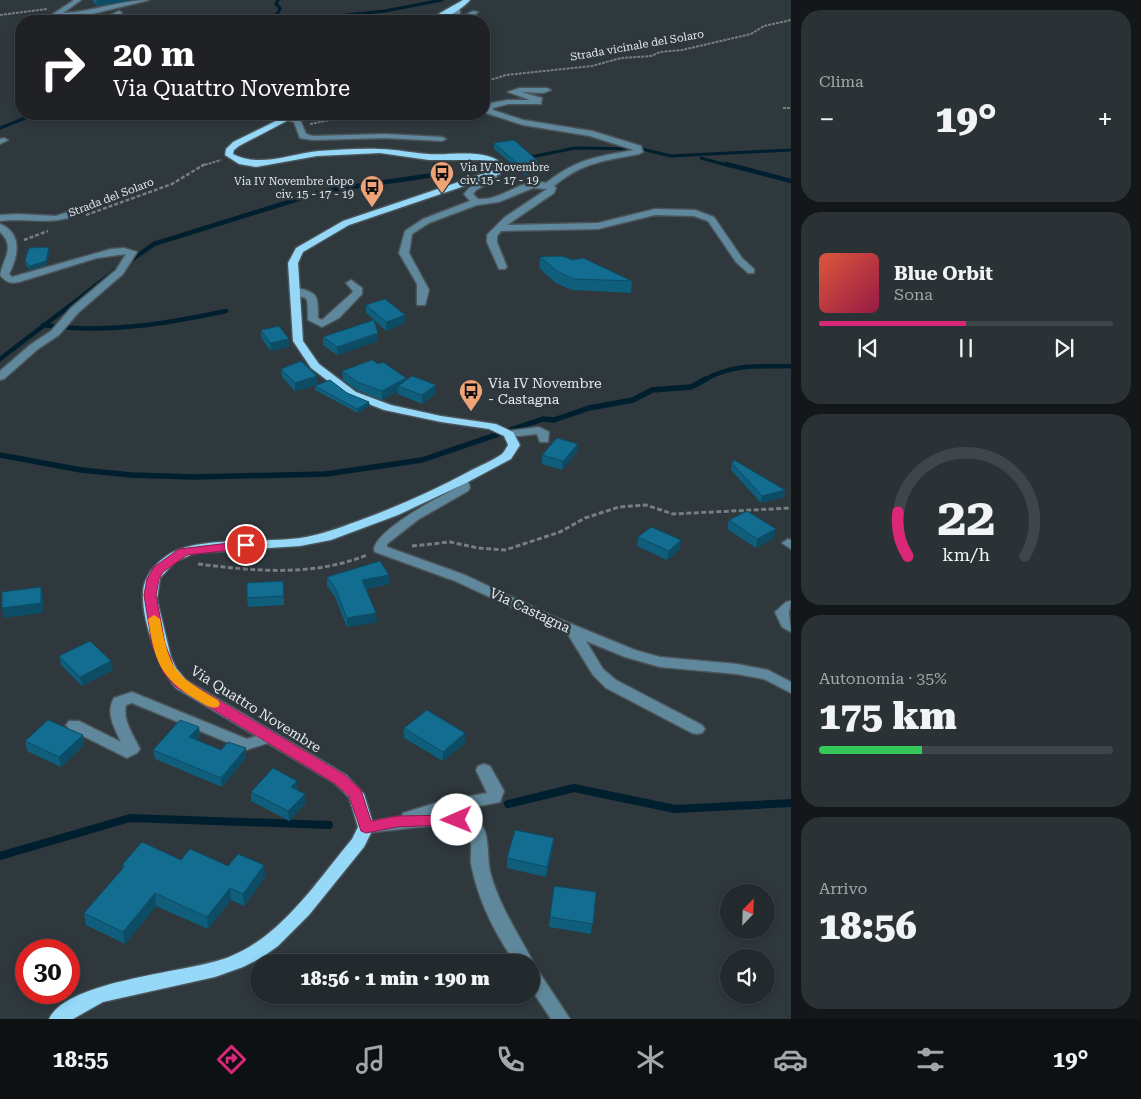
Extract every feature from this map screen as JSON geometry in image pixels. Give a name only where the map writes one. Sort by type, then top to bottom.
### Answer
[{"type":"main road","points":[[442,15],[467,0]]},
{"type":"main road","points":[[285,120],[236,144],[230,149],[229,155],[242,162],[256,164],[316,154],[380,151],[429,157],[488,158],[501,166],[494,173],[346,223],[314,239],[299,250],[293,263],[298,341],[315,366],[352,394],[388,408],[503,431]]},
{"type":"main road","name":"Via Quattro Novembre","points":[[366,827],[356,794],[340,779],[181,684],[170,672],[159,644],[150,595],[153,579],[158,569],[184,551],[300,542],[326,537],[394,512],[462,480],[507,456],[514,445],[503,431]]},
{"type":"main road","points":[[58,1019],[91,997],[142,984],[197,975],[237,963],[264,949],[283,932],[352,850],[366,827]]},
{"type":"street","points":[[78,0],[55,15],[84,14],[146,0]]},
{"type":"street","points":[[115,15],[126,11],[128,8],[125,5]]},
{"type":"street","points":[[455,8],[457,10],[456,15]]},
{"type":"street","points":[[472,15],[475,12]]},
{"type":"street","points":[[490,106],[538,102],[539,100],[512,92],[516,90],[539,92],[547,90]]},
{"type":"street","points":[[490,112],[587,133],[638,148],[639,152],[588,161],[562,174],[548,186]]},
{"type":"street","points":[[297,120],[303,136],[313,138],[384,136],[442,139]]},
{"type":"street","points":[[476,202],[468,194],[473,188],[493,179],[494,173]]},
{"type":"street","points":[[421,303],[425,297],[423,286],[405,256],[404,245],[408,233],[426,221],[476,202],[495,203],[516,190],[532,185],[552,188],[551,191],[516,214],[492,235],[492,242],[502,267]]},
{"type":"street","points":[[500,228],[598,226],[655,212],[695,213],[711,219],[739,260],[751,271]]},
{"type":"street","points":[[0,218],[19,216],[46,219],[78,215]]},
{"type":"street","points":[[0,227],[8,233],[13,244],[14,257],[4,274],[9,280],[16,280],[108,251],[122,249],[132,252],[120,272],[75,310],[54,333],[34,346],[0,377]]},
{"type":"street","points":[[294,290],[309,294],[313,298],[313,320],[322,324],[333,319],[336,312],[357,294],[358,290],[351,283]]},
{"type":"street","points":[[503,431],[539,430],[543,432],[544,440]]},
{"type":"street","points":[[380,549],[382,543],[415,516],[464,488],[462,480]]},
{"type":"street","name":"Via Castagna","points":[[380,549],[460,578],[572,630],[630,654],[660,662],[737,669],[760,674],[791,688]]},
{"type":"street","points":[[791,605],[782,612],[787,624],[791,627]]},
{"type":"street","points":[[572,630],[598,672],[611,684],[697,730]]},
{"type":"street","points":[[74,725],[127,752],[132,749],[117,710],[119,702],[132,697],[246,745],[269,737]]},
{"type":"street","points":[[366,827],[397,821],[439,808],[494,798],[496,791],[485,775],[484,770]]},
{"type":"street","points":[[397,821],[457,820],[472,825],[477,833],[479,865],[484,880],[513,947],[518,954]]},
{"type":"street","points":[[540,988],[561,1019]]},
{"type":"path","points":[[0,15],[54,8]]},
{"type":"path","name":"Strada vicinale del Solaro","points":[[490,80],[506,75],[592,66],[621,58],[651,56],[660,52],[682,50],[751,34],[764,26],[791,20]]},
{"type":"path","points":[[783,108],[791,108]]},
{"type":"path","points":[[301,130],[311,124],[331,120]]},
{"type":"path","name":"Strada del Solaro","points":[[78,215],[172,184],[202,165],[231,157]]},
{"type":"path","points":[[13,244],[49,231]]},
{"type":"path","points":[[410,546],[450,542],[478,548],[505,550],[560,532],[585,518],[619,507],[646,505],[672,514],[746,508],[791,508]]},
{"type":"path","points":[[197,564],[256,570],[305,570],[348,565],[380,549]]},
{"type":"building","points":[[514,140],[538,161],[526,171],[494,143]]},
{"type":"building","points":[[49,247],[46,261],[30,266],[25,261],[29,248]]},
{"type":"building","points":[[561,256],[573,260],[583,258],[632,281],[573,279],[557,271],[540,257]]},
{"type":"building","points":[[385,299],[405,315],[386,322],[366,305]]},
{"type":"building","points":[[374,320],[378,333],[337,347],[323,337]]},
{"type":"building","points":[[279,326],[289,339],[270,343],[261,330]]},
{"type":"building","points":[[372,360],[378,364],[383,362],[406,378],[382,391],[357,382],[342,371]]},
{"type":"building","points":[[301,361],[317,376],[295,383],[281,369]]},
{"type":"building","points":[[412,376],[436,385],[422,395],[398,386]]},
{"type":"building","points":[[330,380],[347,393],[369,402],[357,409],[315,386]]},
{"type":"building","points":[[557,438],[578,444],[563,461],[542,455]]},
{"type":"building","points":[[734,460],[785,490],[762,496],[732,463]]},
{"type":"building","points":[[747,511],[776,529],[757,539],[729,520]]},
{"type":"building","points":[[651,527],[681,540],[669,551],[638,537]]},
{"type":"building","points":[[380,561],[389,575],[362,580],[376,613],[347,618],[335,588],[327,577]]},
{"type":"building","points":[[283,581],[284,596],[247,598],[247,583]]},
{"type":"building","points":[[41,587],[41,603],[2,608],[2,592]]},
{"type":"building","points":[[90,641],[111,661],[80,677],[59,656]]},
{"type":"building","points":[[427,710],[465,733],[443,752],[404,728]]},
{"type":"building","points":[[48,720],[83,735],[59,757],[25,741]]},
{"type":"building","points":[[180,720],[199,727],[189,737],[221,750],[228,742],[246,748],[221,778],[153,750]]},
{"type":"building","points":[[273,768],[297,781],[291,787],[305,794],[288,811],[251,792]]},
{"type":"building","points":[[515,830],[554,838],[547,867],[507,858]]},
{"type":"building","points":[[142,842],[181,860],[190,849],[228,866],[238,854],[264,865],[243,894],[230,888],[207,917],[155,893],[123,932],[84,913],[125,866],[122,865]]},
{"type":"building","points":[[554,886],[596,892],[593,924],[550,917]]},
{"type":"waterway","points":[[275,15],[280,8],[276,4],[278,0]]},
{"type":"waterway","points":[[346,15],[385,11],[442,0]]},
{"type":"waterway","points":[[0,128],[20,120]]},
{"type":"waterway","points":[[531,157],[575,148],[642,149],[671,156],[791,150]]},
{"type":"waterway","points":[[701,158],[730,166]]},
{"type":"waterway","points":[[726,164],[791,181]]},
{"type":"waterway","points":[[127,263],[154,244],[324,191],[447,173]]},
{"type":"waterway","points":[[44,325],[119,268]]},
{"type":"waterway","points":[[44,325],[66,328],[112,328],[158,324],[226,311]]},
{"type":"waterway","points":[[0,359],[44,325]]},
{"type":"waterway","points":[[705,380],[736,368],[791,366]]},
{"type":"waterway","points":[[0,455],[81,470],[131,475],[194,477],[326,474],[422,460],[543,419],[554,420],[589,408],[633,400],[652,390],[691,387],[705,380]]},
{"type":"waterway","points":[[508,804],[574,788],[675,809],[791,803]]},
{"type":"waterway","points":[[0,856],[130,818],[329,825]]},
{"type":"slow traffic","points":[[154,619],[159,644],[170,672],[181,684],[214,704]]},
{"type":"place","name":"Via IV Novembre civ. 15 - 17 - 19","points":[[442,194]]},
{"type":"place","name":"Via IV Novembre dopo civ. 15 - 17 - 19","points":[[372,208]]},
{"type":"place","name":"Via IV Novembre - Castagna","points":[[471,412]]},
{"type":"route","points":[[246,545],[184,551],[168,560],[158,569],[153,579],[150,595],[159,644],[170,672],[181,684],[340,779],[356,794],[366,827],[397,821],[457,820]]}]
